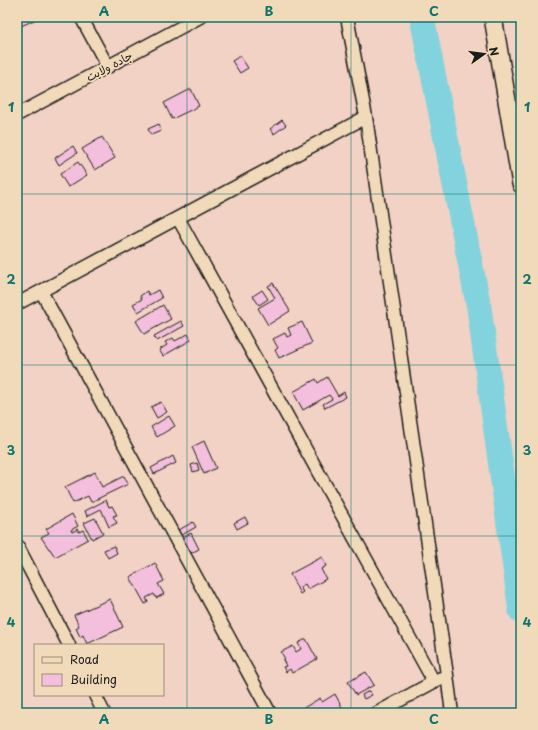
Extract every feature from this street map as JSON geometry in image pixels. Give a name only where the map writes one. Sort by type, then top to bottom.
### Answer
[{"type":"street","points":[[81,17],[108,67]]},
{"type":"street","name":"جاده ولایت","points":[[17,115],[200,17]]},
{"type":"street","points":[[347,17],[366,116],[452,713]]},
{"type":"street","points":[[493,17],[521,184]]},
{"type":"street","points":[[17,304],[366,116]]},
{"type":"street","points":[[178,218],[434,682]]},
{"type":"street","points":[[41,291],[270,713]]},
{"type":"street","points":[[17,545],[68,644]]},
{"type":"street","points":[[377,713],[447,675]]},
{"type":"street","points":[[96,696],[104,713]]},
{"type":"building","points":[[17,17],[41,17],[21,26]]},
{"type":"building","points":[[240,56],[248,68],[240,73],[232,61]]},
{"type":"building","points":[[191,89],[199,106],[172,119],[164,103]]},
{"type":"building","points":[[282,120],[286,125],[274,134],[270,129]]},
{"type":"building","points":[[159,124],[161,131],[151,135],[148,129]]},
{"type":"building","points":[[102,137],[115,158],[95,170],[82,149]]},
{"type":"building","points":[[73,146],[77,153],[59,165],[55,158]]},
{"type":"building","points":[[78,162],[87,175],[68,187],[60,174]]},
{"type":"building","points":[[273,283],[290,311],[268,325],[258,308],[275,298],[268,286]]},
{"type":"building","points":[[158,290],[162,298],[138,312],[133,304],[142,299],[140,296],[147,291],[149,295]]},
{"type":"building","points":[[262,290],[268,299],[259,305],[253,296]]},
{"type":"building","points":[[163,305],[171,319],[144,334],[136,321]]},
{"type":"building","points":[[181,321],[184,326],[157,341],[154,336]]},
{"type":"building","points":[[302,322],[312,343],[279,358],[275,350],[278,348],[273,339],[285,333],[287,337],[291,335],[288,328]]},
{"type":"building","points":[[188,334],[191,340],[163,356],[159,350],[167,345],[165,342],[173,338],[175,341]]},
{"type":"building","points":[[327,377],[338,396],[344,392],[346,397],[325,408],[323,404],[332,399],[329,395],[303,410],[293,392],[316,379],[318,383]]},
{"type":"building","points":[[161,402],[167,412],[157,418],[151,407]]},
{"type":"building","points":[[169,416],[175,426],[157,437],[151,427]]},
{"type":"building","points":[[204,441],[216,468],[204,474],[192,447]]},
{"type":"building","points":[[173,456],[176,463],[154,474],[151,468]]},
{"type":"building","points":[[197,463],[199,470],[193,472],[191,465]]},
{"type":"building","points":[[95,472],[102,487],[124,476],[128,484],[91,502],[88,496],[73,503],[65,487]]},
{"type":"building","points":[[106,500],[109,507],[112,506],[117,515],[113,516],[117,523],[109,527],[101,509],[87,516],[85,511]]},
{"type":"building","points":[[72,514],[78,526],[71,530],[72,532],[78,529],[79,532],[83,530],[88,539],[55,557],[41,537],[49,533],[46,529]]},
{"type":"building","points":[[245,517],[248,523],[237,529],[234,523]]},
{"type":"building","points":[[95,518],[103,533],[92,539],[84,523]]},
{"type":"building","points":[[193,522],[196,527],[180,536],[177,531]]},
{"type":"building","points":[[191,533],[199,549],[189,554],[180,539]]},
{"type":"building","points":[[114,546],[117,553],[108,558],[104,550]]},
{"type":"building","points":[[322,557],[326,566],[321,569],[326,579],[308,589],[305,584],[300,587],[303,592],[300,594],[290,574]]},
{"type":"building","points":[[155,563],[164,581],[158,584],[164,594],[156,598],[154,594],[146,598],[148,602],[145,604],[130,577]]},
{"type":"building","points":[[110,599],[123,627],[87,644],[83,635],[80,637],[76,628],[79,626],[74,615]]},
{"type":"building","points":[[306,639],[317,659],[292,673],[290,669],[286,672],[283,667],[286,666],[283,660],[285,659],[281,652],[293,646],[296,652],[301,649],[298,643]]},
{"type":"building","points":[[366,672],[374,685],[356,695],[348,682]]},
{"type":"building","points":[[369,691],[372,695],[364,699],[362,695]]},
{"type":"building","points":[[335,694],[345,713],[304,713],[302,709],[320,698],[322,702]]},
{"type":"waterway","points":[[422,17],[479,308],[521,611]]}]
